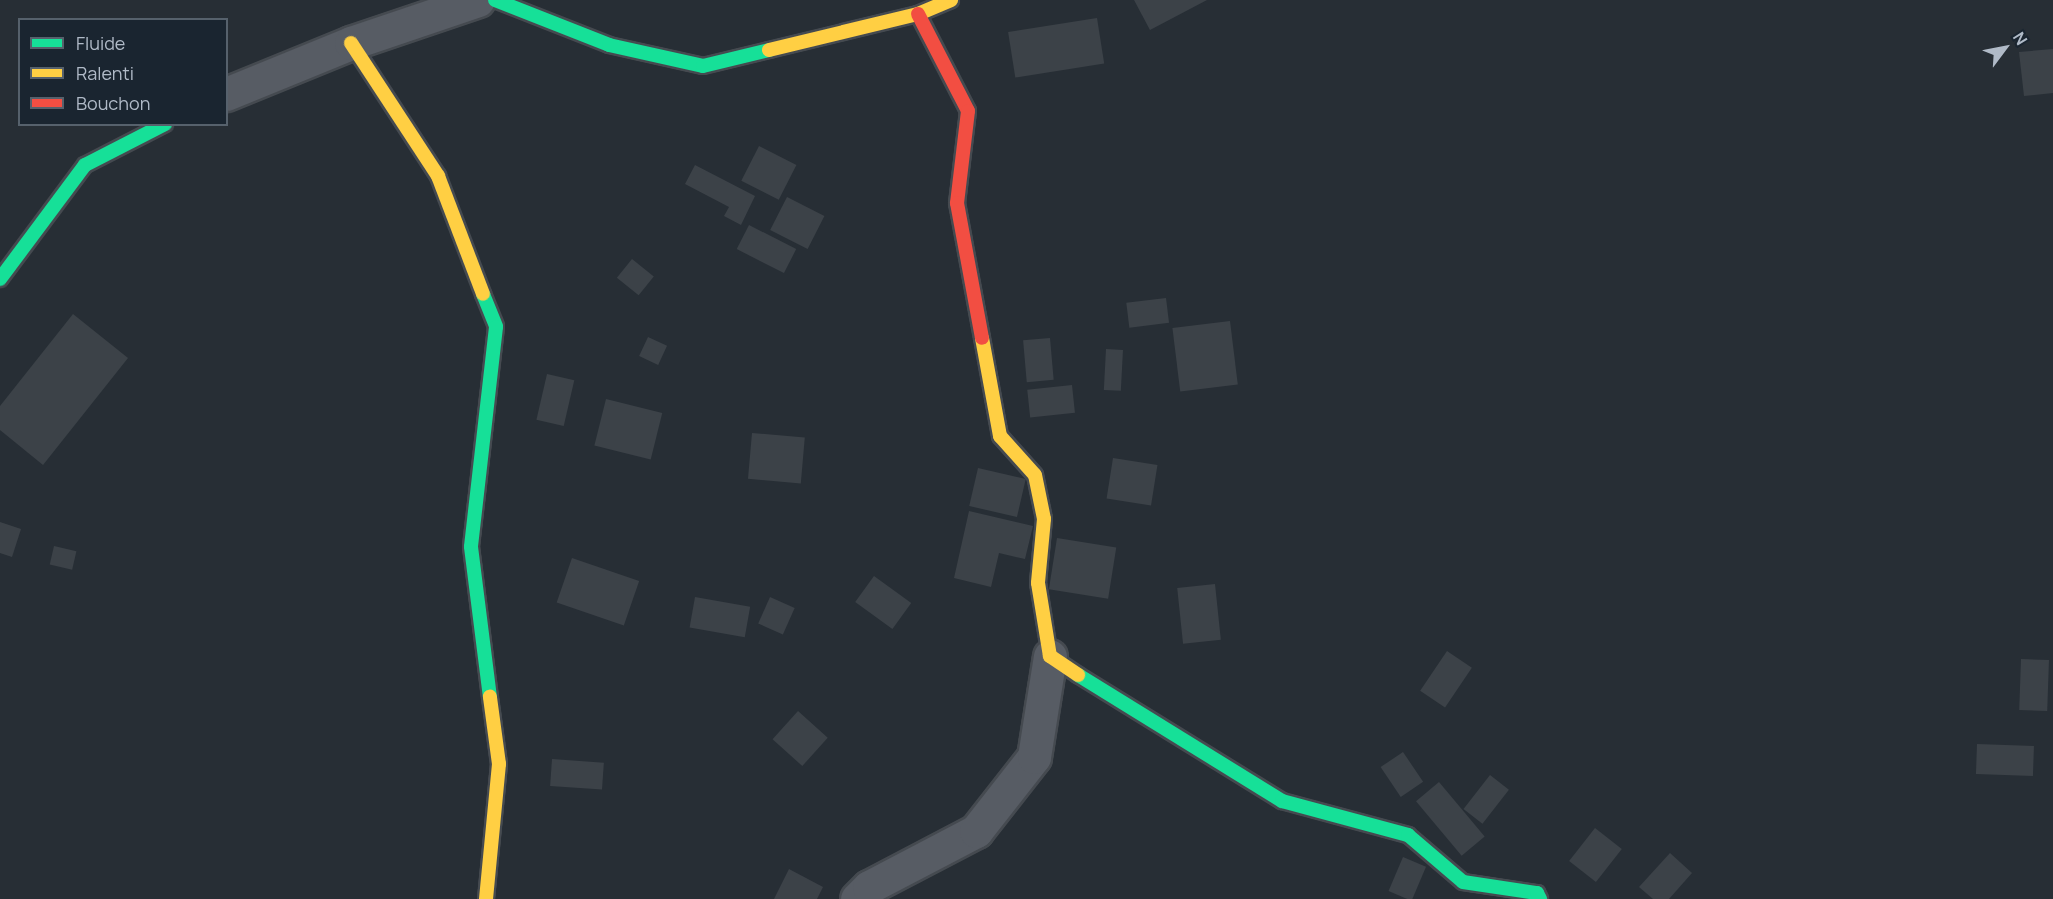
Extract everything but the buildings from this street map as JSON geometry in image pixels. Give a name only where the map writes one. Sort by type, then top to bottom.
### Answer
[{"type":"street","points":[[228,93],[351,43],[478,0]]},
{"type":"street","points":[[495,0],[609,45],[704,66],[918,14],[951,0]]},
{"type":"street","points":[[857,899],[869,887],[976,831],[1034,757],[1050,656],[1038,583],[1042,508],[1035,475],[1000,436],[957,202],[968,111],[918,14]]},
{"type":"street","points":[[351,43],[438,177],[496,327],[471,548],[499,764],[486,899]]},
{"type":"street","points":[[0,279],[85,165],[161,126]]},
{"type":"street","points":[[1050,656],[1138,717],[1282,801],[1408,835],[1463,882],[1537,893],[1540,899]]},
{"type":"traffic: fast","points":[[495,0],[609,45],[703,66],[769,50]]},
{"type":"traffic: fast","points":[[0,279],[85,165],[161,126]]},
{"type":"traffic: fast","points":[[483,294],[496,327],[471,547],[490,697]]},
{"type":"traffic: fast","points":[[1078,675],[1282,801],[1408,835],[1463,882],[1537,893],[1540,899]]},
{"type":"traffic: slow","points":[[769,50],[918,14],[951,0]]},
{"type":"traffic: slow","points":[[351,43],[438,176],[483,294]]},
{"type":"traffic: slow","points":[[982,338],[1000,436],[1035,475],[1044,519],[1038,583],[1050,656],[1078,675]]},
{"type":"traffic: slow","points":[[486,899],[499,764],[490,697]]},
{"type":"traffic: jam","points":[[918,14],[968,111],[957,203],[982,338]]}]
